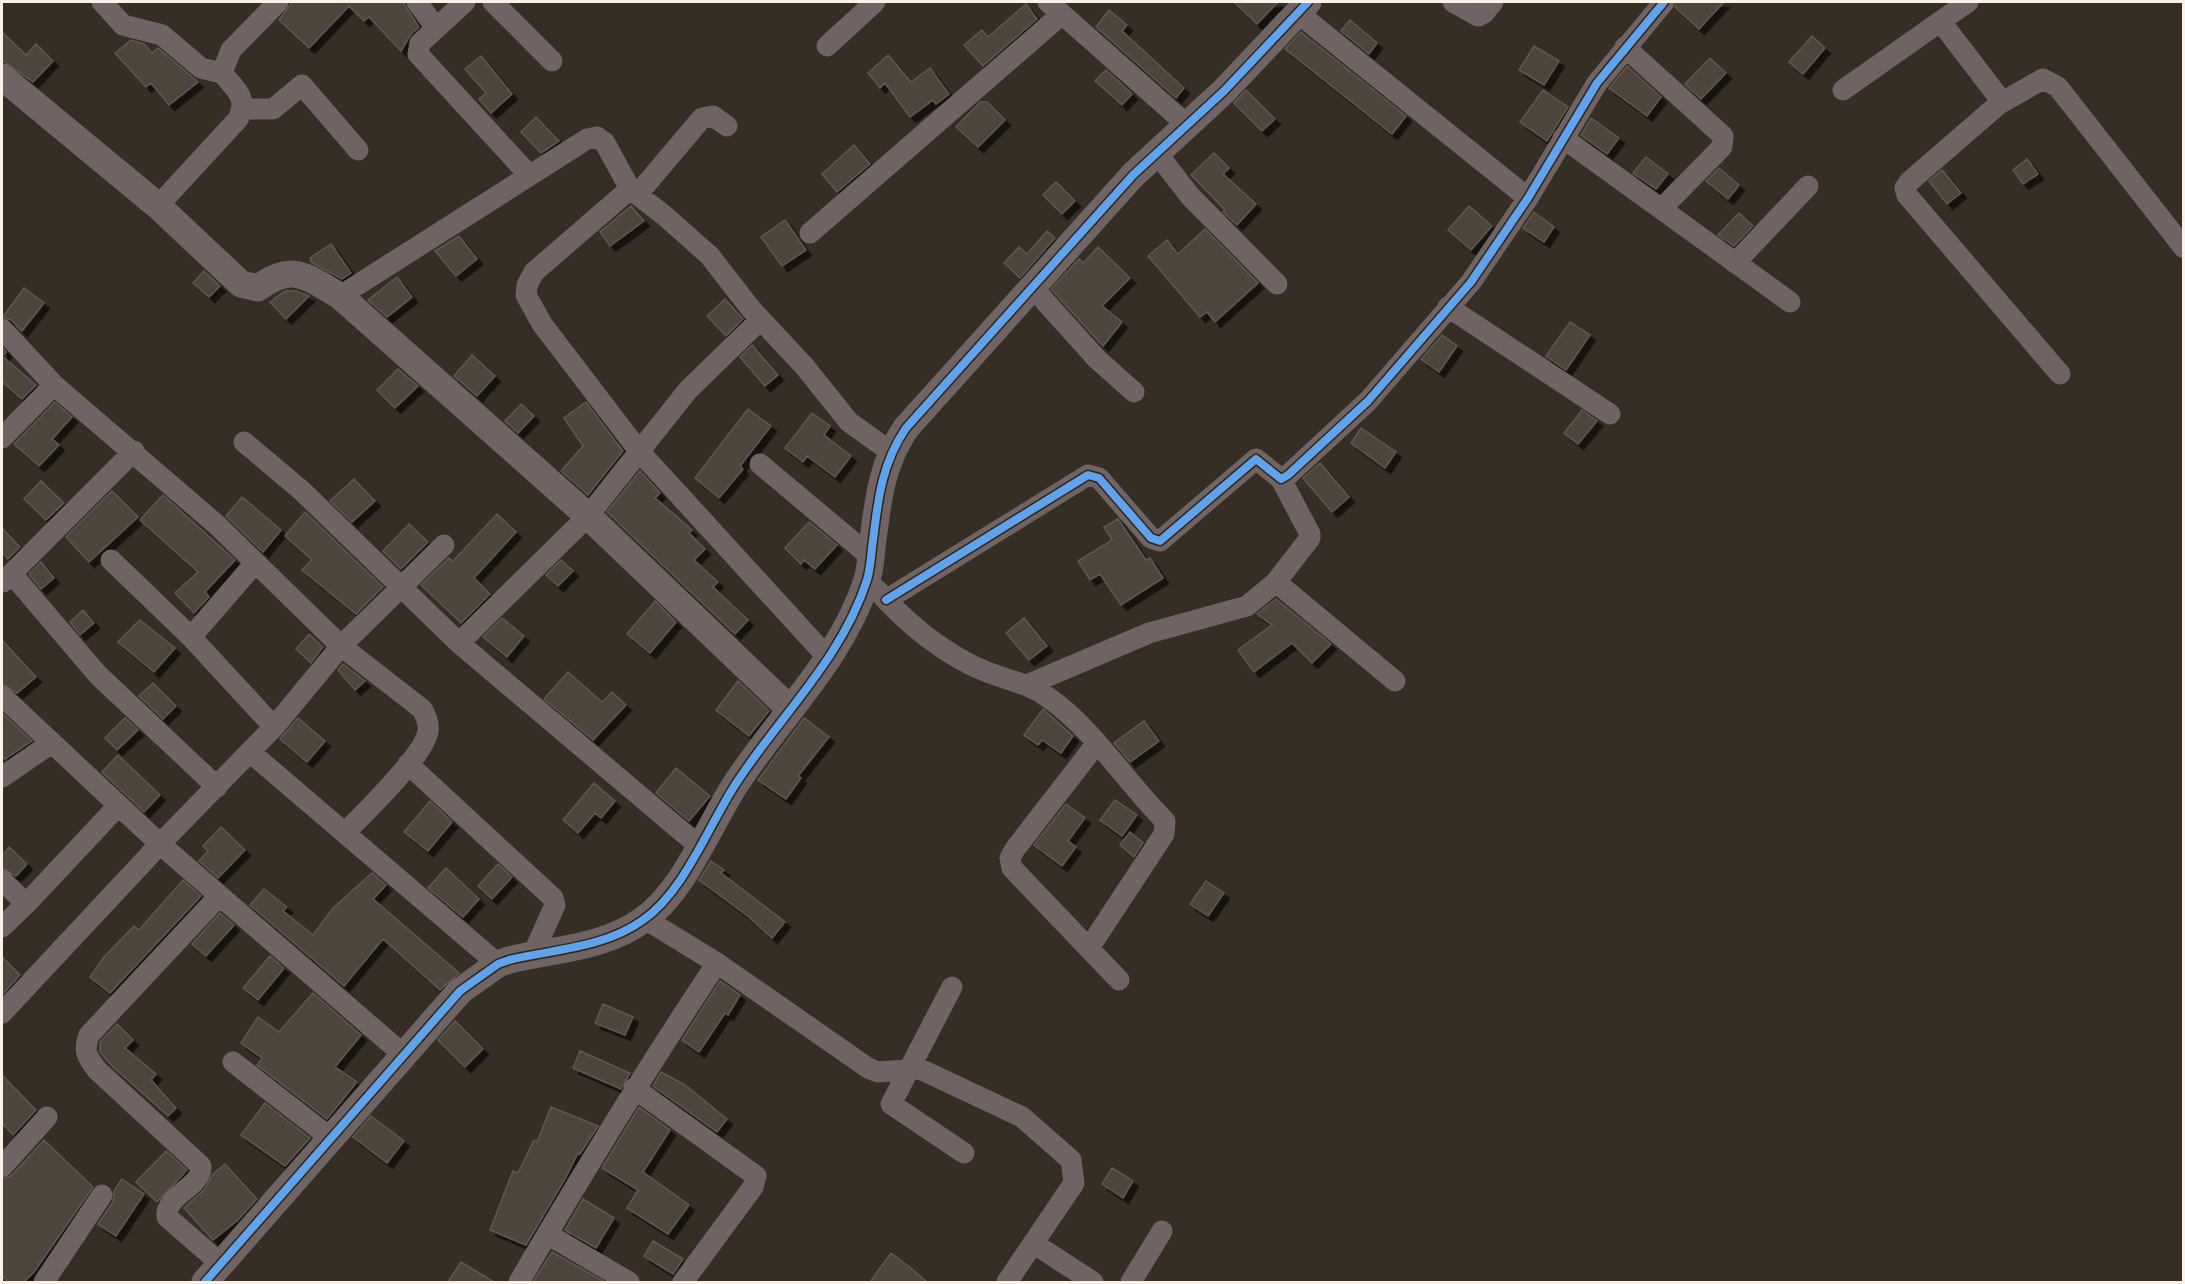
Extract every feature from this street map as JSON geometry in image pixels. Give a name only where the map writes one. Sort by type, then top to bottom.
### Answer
[{"type":"street","points":[[102,2],[123,25],[158,33],[201,68],[222,73],[243,98],[243,109],[238,119],[158,206]]},
{"type":"street","points":[[222,73],[231,50],[279,2]]},
{"type":"street","points":[[417,2],[436,28]]},
{"type":"street","points":[[465,2],[420,43],[418,54],[529,175]]},
{"type":"street","points":[[493,2],[552,61]]},
{"type":"street","points":[[827,46],[875,2]]},
{"type":"street","points":[[1453,2],[1478,16],[1484,14],[1493,2]]},
{"type":"street","points":[[1281,479],[1298,467],[1368,401],[1489,259],[1597,83],[1664,2]]},
{"type":"street","points":[[1843,90],[1967,2]]},
{"type":"street","points":[[219,896],[89,1035],[85,1047],[87,1057],[98,1070],[201,1166],[199,1176],[168,1207],[167,1216],[212,1273],[333,1139],[454,996],[498,964],[624,933],[645,919],[674,887],[735,783],[829,659],[853,614],[869,568],[879,492],[891,452],[921,410],[1033,288],[1097,214],[1156,152],[1224,91],[1303,7],[1528,198]]},
{"type":"street","points":[[810,233],[1055,8],[1186,124]]},
{"type":"street","points":[[1941,22],[2000,99],[1999,104]]},
{"type":"street","points":[[1625,47],[1724,136],[1722,147],[1662,208]]},
{"type":"street","points":[[2,77],[158,206],[241,284],[258,288],[281,273],[293,274],[310,278],[340,296],[588,516],[790,709]]},
{"type":"street","points":[[2060,374],[1907,195],[1905,188],[1999,104],[2043,79],[2058,87],[2184,248]]},
{"type":"street","points":[[243,109],[273,109],[302,85],[358,150]]},
{"type":"street","points":[[727,126],[713,116],[702,118],[633,192],[534,272],[526,285],[526,295],[542,324],[639,451],[829,659]]},
{"type":"street","points":[[340,296],[587,139],[597,137],[605,143],[633,192],[665,216],[710,256],[760,320],[805,367],[849,422],[891,452]]},
{"type":"street","points":[[1563,138],[1790,302]]},
{"type":"street","points":[[1156,152],[1190,196],[1277,284]]},
{"type":"street","points":[[1735,263],[1808,186]]},
{"type":"street","points":[[1033,288],[1097,359],[1134,392]]},
{"type":"street","points":[[1448,307],[1610,414]]},
{"type":"street","points":[[459,643],[588,516],[688,390],[760,320]]},
{"type":"street","points":[[2,329],[54,385],[134,451],[217,525],[341,646],[422,709],[428,719],[426,740],[408,764],[345,833]]},
{"type":"street","points":[[2,438],[54,385]]},
{"type":"street","points":[[244,442],[301,490],[459,643],[699,846]]},
{"type":"street","points":[[134,451],[7,578],[98,675],[217,787]]},
{"type":"street","points":[[886,600],[1088,475],[1099,478],[1151,538],[1160,541],[1256,459],[1281,479],[1310,538],[1276,582],[1247,606],[1149,633],[1027,685]]},
{"type":"street","points":[[760,464],[869,568],[886,600],[922,632],[960,658],[985,671],[1027,685],[1068,712],[1097,743],[1132,788],[1165,821],[1166,827],[1089,948]]},
{"type":"street","points":[[2,1013],[160,844],[274,727],[341,646],[444,545]]},
{"type":"street","points":[[111,560],[191,637],[274,727]]},
{"type":"street","points":[[191,637],[255,563]]},
{"type":"street","points":[[1276,582],[1395,681]]},
{"type":"street","points":[[2,696],[50,744],[160,844],[405,1056]]},
{"type":"street","points":[[1097,743],[1010,858],[1012,868],[1119,980]]},
{"type":"street","points":[[2,777],[50,744]]},
{"type":"street","points":[[250,752],[498,964]]},
{"type":"street","points":[[408,764],[553,898],[555,905],[532,954]]},
{"type":"street","points":[[2,927],[118,806]]},
{"type":"street","points":[[2,880],[26,904]]},
{"type":"street","points":[[645,919],[717,963],[868,1068],[878,1072],[920,1069],[1022,1116],[1071,1160],[1074,1183],[1010,1281]]},
{"type":"street","points":[[519,1282],[598,1154],[634,1088],[717,963]]},
{"type":"street","points":[[952,987],[891,1104],[964,1153]]},
{"type":"street","points":[[233,1062],[333,1139]]},
{"type":"street","points":[[634,1088],[756,1176],[753,1187],[683,1282]]},
{"type":"street","points":[[2,1167],[47,1117]]},
{"type":"street","points":[[44,1282],[102,1195]]},
{"type":"street","points":[[1131,1282],[1162,1231]]},
{"type":"street","points":[[548,1234],[629,1282]]},
{"type":"street","points":[[1033,1243],[1093,1282]]},
{"type":"building","points":[[292,2],[403,2],[419,27],[411,34],[401,51],[369,17],[364,21],[349,6],[309,48],[279,20]]},
{"type":"building","points":[[1234,2],[1278,2],[1257,24]]},
{"type":"building","points":[[1676,2],[1724,2],[1699,29],[1675,7]]},
{"type":"building","points":[[1026,4],[1037,19],[983,66],[964,45],[982,30],[988,37]]},
{"type":"building","points":[[1109,10],[1127,25],[1122,31],[1184,88],[1176,98],[1096,27]]},
{"type":"building","points":[[1350,20],[1377,43],[1369,54],[1341,31]]},
{"type":"building","points":[[2,32],[26,55],[36,44],[53,61],[33,82],[2,60]]},
{"type":"building","points":[[1301,32],[1406,116],[1392,134],[1285,49]]},
{"type":"building","points":[[1812,36],[1825,48],[1803,74],[1789,62]]},
{"type":"building","points":[[131,40],[144,44],[152,53],[158,48],[198,82],[169,105],[151,83],[146,87],[115,53]]},
{"type":"building","points":[[1534,46],[1559,61],[1544,85],[1519,70]]},
{"type":"building","points":[[888,55],[911,82],[930,68],[949,94],[936,104],[933,100],[910,117],[885,83],[880,88],[868,73]]},
{"type":"building","points":[[481,56],[512,94],[491,113],[479,99],[486,93],[465,69]]},
{"type":"building","points":[[1710,58],[1726,73],[1701,99],[1685,84]]},
{"type":"building","points":[[1627,66],[1661,97],[1647,116],[1609,88]]},
{"type":"building","points":[[1106,70],[1132,94],[1122,105],[1095,81]]},
{"type":"building","points":[[1246,90],[1275,119],[1262,131],[1234,103]]},
{"type":"building","points":[[1543,90],[1568,107],[1547,141],[1520,122]]},
{"type":"building","points":[[980,102],[987,102],[1005,120],[978,147],[956,127]]},
{"type":"building","points":[[536,117],[559,141],[541,153],[521,132]]},
{"type":"building","points":[[1591,118],[1619,138],[1607,154],[1581,135]]},
{"type":"building","points":[[854,145],[870,164],[837,192],[822,174]]},
{"type":"building","points":[[1214,153],[1229,168],[1223,174],[1256,204],[1237,225],[1191,175]]},
{"type":"building","points":[[1646,157],[1668,174],[1656,189],[1633,173]]},
{"type":"building","points":[[2027,159],[2038,174],[2023,184],[2013,170]]},
{"type":"building","points":[[1719,168],[1739,185],[1728,199],[1706,181]]},
{"type":"building","points":[[1942,170],[1961,193],[1947,204],[1929,181]]},
{"type":"building","points":[[1056,182],[1075,201],[1062,214],[1043,195]]},
{"type":"building","points":[[631,206],[644,221],[610,246],[600,232]]},
{"type":"building","points":[[1469,206],[1492,226],[1471,250],[1448,230]]},
{"type":"building","points":[[1534,212],[1554,227],[1544,242],[1523,228]]},
{"type":"building","points":[[1739,213],[1753,226],[1734,246],[1718,235]]},
{"type":"building","points":[[785,220],[806,250],[782,266],[761,237]]},
{"type":"building","points":[[1205,229],[1258,283],[1215,322],[1207,312],[1200,317],[1148,256],[1167,240],[1178,254]]},
{"type":"building","points":[[1047,231],[1055,238],[1020,278],[1004,263],[1019,247],[1027,254]]},
{"type":"building","points":[[459,236],[477,259],[456,276],[435,251]]},
{"type":"building","points":[[331,244],[351,273],[342,279],[312,263],[310,258]]},
{"type":"building","points":[[1098,247],[1130,278],[1102,306],[1122,322],[1103,346],[1051,289],[1079,259],[1083,263]]},
{"type":"building","points":[[204,271],[220,286],[209,297],[193,283]]},
{"type":"building","points":[[397,277],[412,297],[387,317],[368,300]]},
{"type":"building","points":[[24,288],[44,303],[22,331],[11,320],[3,317]]},
{"type":"building","points":[[285,291],[296,291],[309,296],[286,319],[270,302]]},
{"type":"building","points":[[725,299],[743,319],[726,336],[707,316]]},
{"type":"building","points":[[1570,322],[1590,335],[1566,370],[1546,356]]},
{"type":"building","points":[[1442,335],[1457,346],[1439,372],[1421,359]]},
{"type":"building","points":[[752,345],[778,375],[765,386],[740,357]]},
{"type":"building","points":[[472,355],[495,376],[477,396],[454,376]]},
{"type":"building","points":[[2,356],[36,385],[22,399],[2,382]]},
{"type":"building","points":[[398,369],[418,386],[395,408],[377,390]]},
{"type":"building","points":[[55,402],[72,417],[52,439],[59,445],[39,466],[14,444]]},
{"type":"building","points":[[586,402],[623,451],[588,495],[561,471],[583,446],[564,418]]},
{"type":"building","points":[[521,404],[534,416],[518,433],[505,421]]},
{"type":"building","points":[[748,409],[771,426],[740,466],[743,469],[719,498],[695,478]]},
{"type":"building","points":[[1582,410],[1597,421],[1578,444],[1564,433]]},
{"type":"building","points":[[812,413],[830,426],[824,435],[851,456],[835,477],[807,456],[803,462],[785,448]]},
{"type":"building","points":[[1361,428],[1396,452],[1385,468],[1351,443]]},
{"type":"building","points":[[1320,463],[1349,497],[1332,512],[1303,478]]},
{"type":"building","points":[[640,471],[660,493],[655,498],[692,530],[689,533],[705,549],[694,560],[718,582],[713,587],[748,620],[735,634],[607,512]]},
{"type":"building","points":[[354,479],[375,501],[352,522],[330,501]]},
{"type":"building","points":[[41,481],[64,503],[46,520],[24,499]]},
{"type":"building","points":[[112,491],[138,517],[89,562],[66,537]]},
{"type":"building","points":[[163,495],[235,560],[205,592],[209,597],[194,613],[175,593],[198,572],[140,520]]},
{"type":"building","points":[[242,497],[281,530],[263,552],[226,516]]},
{"type":"building","points":[[305,512],[383,587],[356,614],[302,570],[312,560],[285,536]]},
{"type":"building","points":[[497,514],[516,532],[474,578],[490,594],[461,623],[421,585],[449,558],[453,561]]},
{"type":"building","points":[[1118,519],[1146,560],[1150,558],[1163,578],[1121,605],[1100,574],[1090,580],[1078,561],[1112,540],[1104,527]]},
{"type":"building","points":[[809,522],[837,545],[815,569],[804,560],[801,564],[785,548]]},
{"type":"building","points":[[409,524],[428,542],[401,569],[383,551]]},
{"type":"building","points":[[2,528],[20,547],[8,559],[2,552]]},
{"type":"building","points":[[561,560],[573,571],[558,586],[546,575]]},
{"type":"building","points":[[41,562],[54,578],[41,589],[29,574]]},
{"type":"building","points":[[1276,599],[1331,644],[1312,663],[1292,643],[1254,672],[1238,650],[1272,625],[1257,614]]},
{"type":"building","points":[[655,601],[676,622],[650,653],[627,634]]},
{"type":"building","points":[[83,610],[94,623],[80,635],[70,622]]},
{"type":"building","points":[[502,618],[524,636],[507,657],[483,637]]},
{"type":"building","points":[[1024,618],[1047,646],[1029,660],[1006,633]]},
{"type":"building","points":[[140,620],[175,648],[154,672],[118,642]]},
{"type":"building","points":[[309,634],[323,647],[311,663],[296,649]]},
{"type":"building","points":[[2,640],[36,677],[17,693],[2,684]]},
{"type":"building","points":[[343,664],[365,681],[355,690],[338,670]]},
{"type":"building","points":[[568,672],[602,702],[612,692],[626,705],[593,740],[544,699]]},
{"type":"building","points":[[738,681],[769,711],[749,736],[716,710]]},
{"type":"building","points":[[153,683],[176,706],[163,719],[139,696]]},
{"type":"building","points":[[1043,709],[1073,736],[1061,753],[1042,740],[1038,745],[1024,735]]},
{"type":"building","points":[[2,713],[32,741],[5,759],[2,756]]},
{"type":"building","points":[[125,718],[138,730],[117,750],[105,738]]},
{"type":"building","points":[[298,718],[325,741],[307,762],[280,739]]},
{"type":"building","points":[[804,718],[829,737],[798,776],[801,778],[786,799],[758,780]]},
{"type":"building","points":[[1144,721],[1159,741],[1130,762],[1114,743]]},
{"type":"building","points":[[118,755],[160,795],[144,812],[102,772]]},
{"type":"building","points":[[676,768],[710,796],[689,821],[656,793]]},
{"type":"building","points":[[594,783],[615,801],[601,818],[595,813],[578,833],[563,820]]},
{"type":"building","points":[[1115,800],[1137,815],[1122,836],[1100,820]]},
{"type":"building","points":[[430,801],[452,822],[428,851],[404,832]]},
{"type":"building","points":[[1066,804],[1085,818],[1068,841],[1076,847],[1062,866],[1034,845]]},
{"type":"building","points":[[221,827],[245,850],[218,878],[199,861],[208,851],[203,846]]},
{"type":"building","points":[[1130,832],[1143,843],[1134,857],[1120,845]]},
{"type":"building","points":[[9,847],[27,864],[16,876],[2,868],[2,856]]},
{"type":"building","points":[[711,861],[724,870],[721,873],[785,922],[772,938],[749,917],[699,880]]},
{"type":"building","points":[[498,864],[512,877],[492,899],[478,886]]},
{"type":"building","points":[[446,868],[479,899],[463,917],[428,888]]},
{"type":"building","points":[[372,873],[386,885],[373,899],[459,973],[440,990],[383,939],[344,986],[250,905],[264,889],[287,907],[283,911],[313,935],[333,908]]},
{"type":"building","points":[[183,880],[201,896],[110,993],[90,977],[104,957],[134,926],[139,930]]},
{"type":"building","points":[[1206,881],[1224,893],[1208,916],[1190,904]]},
{"type":"building","points":[[220,913],[234,925],[206,956],[192,944]]},
{"type":"building","points":[[270,956],[284,968],[258,1000],[243,988]]},
{"type":"building","points":[[2,957],[20,975],[2,995]]},
{"type":"building","points":[[720,981],[740,995],[728,1015],[725,1013],[699,1052],[682,1040]]},
{"type":"building","points":[[313,993],[361,1035],[335,1067],[357,1082],[327,1119],[257,1065],[262,1058],[241,1043],[258,1017],[279,1032]]},
{"type":"building","points":[[603,1004],[633,1017],[625,1035],[595,1023]]},
{"type":"building","points":[[455,1021],[483,1049],[465,1067],[438,1040]]},
{"type":"building","points":[[117,1024],[133,1040],[125,1048],[156,1074],[151,1080],[176,1108],[168,1116],[113,1067],[100,1052],[100,1042]]},
{"type":"building","points":[[580,1051],[630,1073],[621,1089],[573,1068]]},
{"type":"building","points":[[661,1072],[685,1085],[727,1119],[717,1132],[653,1086]]},
{"type":"building","points":[[2,1075],[36,1110],[13,1135],[2,1123]]},
{"type":"building","points":[[265,1103],[310,1138],[285,1166],[241,1135]]},
{"type":"building","points":[[551,1107],[598,1126],[580,1154],[578,1153],[526,1245],[490,1230],[513,1171],[518,1173],[534,1140],[537,1142]]},
{"type":"building","points":[[639,1107],[670,1130],[643,1172],[689,1205],[668,1234],[627,1208],[638,1190],[602,1168]]},
{"type":"building","points":[[371,1116],[404,1141],[387,1163],[353,1137]]},
{"type":"building","points":[[44,1140],[93,1187],[34,1272],[24,1282],[9,1282],[2,1276],[2,1179],[11,1176]]},
{"type":"building","points":[[166,1151],[187,1170],[157,1202],[136,1182]]},
{"type":"building","points":[[225,1164],[257,1199],[238,1220],[213,1240],[184,1208],[205,1189],[213,1174]]},
{"type":"building","points":[[1112,1168],[1133,1181],[1123,1198],[1102,1184]]},
{"type":"building","points":[[122,1179],[144,1194],[116,1236],[98,1224],[113,1202],[114,1191]]},
{"type":"building","points":[[583,1199],[614,1218],[596,1248],[565,1230]]},
{"type":"building","points":[[653,1241],[683,1259],[673,1274],[644,1256]]},
{"type":"building","points":[[552,1252],[605,1282],[533,1282]]},
{"type":"building","points":[[891,1253],[912,1269],[927,1282],[870,1282]]},
{"type":"building","points":[[461,1262],[494,1282],[448,1282]]},
{"type":"cycle path","points":[[205,1282],[460,991],[498,964],[509,960],[612,937],[643,920],[671,892],[684,875],[737,782],[826,661],[856,608],[867,580],[882,482],[891,454],[906,428],[1133,175],[1224,91],[1308,2]]},
{"type":"cycle path","points":[[886,600],[1088,475],[1099,478],[1151,538],[1160,541],[1256,459],[1281,479],[1288,475],[1368,401],[1471,282],[1528,198],[1597,83],[1664,2]]}]
